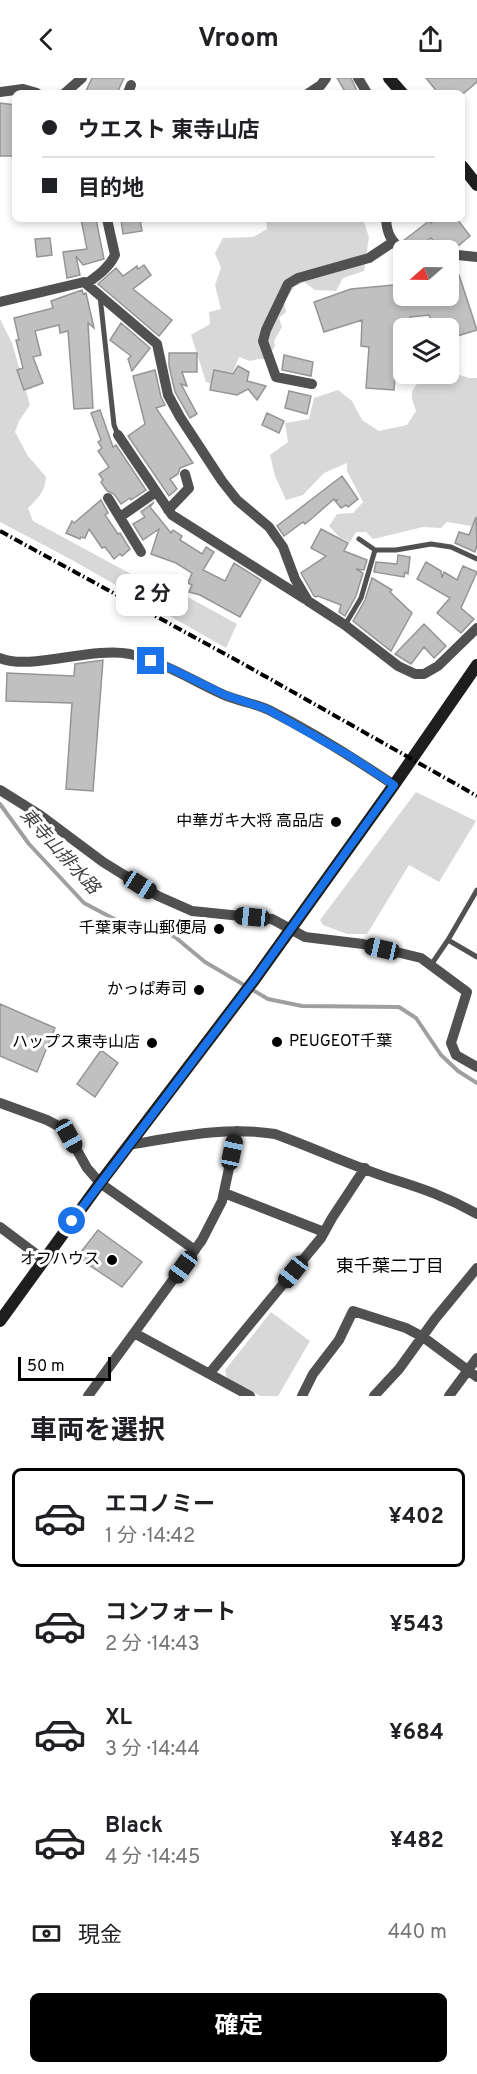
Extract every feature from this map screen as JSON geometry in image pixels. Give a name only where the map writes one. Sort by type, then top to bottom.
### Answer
[{"type":"street","points":[[68,90],[82,78]]},
{"type":"street","points":[[314,90],[326,78]]},
{"type":"street","points":[[389,78],[399,90]]},
{"type":"street","points":[[465,170],[477,185]]},
{"type":"street","points":[[86,284],[100,274],[115,255],[108,222]]},
{"type":"street","points":[[312,384],[276,377],[263,341],[266,330],[288,284],[298,278],[369,258],[393,242],[387,232],[386,222]]},
{"type":"street","points":[[459,255],[477,257]]},
{"type":"street","points":[[0,302],[84,282],[157,344],[168,394],[180,417],[237,500],[269,527],[283,547],[295,579],[308,601]]},
{"type":"street","points":[[118,435],[172,515],[345,625],[398,666],[416,674],[424,674],[438,666],[477,628]]},
{"type":"street","points":[[168,510],[189,488],[185,474]]},
{"type":"street","points":[[120,517],[156,492]]},
{"type":"street","points":[[108,498],[141,552]]},
{"type":"street","points":[[0,658],[9,662],[21,662],[86,653],[129,654],[172,669],[225,695],[267,709],[350,756],[394,785]]},
{"type":"street","points":[[0,1321],[100,1183],[255,979],[477,665]]},
{"type":"street","points":[[0,790],[40,815],[103,862],[158,896],[192,911],[272,919],[305,938],[363,944],[421,958],[467,992],[452,1043],[456,1055],[477,1067]]},
{"type":"street","points":[[0,1103],[47,1120],[62,1128],[87,1168],[100,1183],[195,1251]]},
{"type":"street","points":[[88,1396],[195,1251],[212,1224],[224,1193],[237,1131]]},
{"type":"street","points":[[129,1145],[208,1132],[260,1131],[275,1134],[425,1189],[451,1199],[477,1214]]},
{"type":"street","points":[[210,1374],[324,1232],[365,1168]]},
{"type":"street","points":[[224,1193],[324,1232]]},
{"type":"street","points":[[0,1227],[44,1260]]},
{"type":"street","points":[[374,1396],[399,1369],[435,1319],[477,1268]]},
{"type":"street","points":[[302,1396],[313,1374],[339,1340],[353,1311],[406,1328],[423,1337],[473,1373]]},
{"type":"street","points":[[134,1333],[250,1396]]},
{"type":"street","points":[[449,1396],[473,1373],[477,1358]]},
{"type":"lane","points":[[99,295],[114,425],[118,435]]},
{"type":"lane","points":[[359,539],[375,550],[396,550],[431,544],[451,547],[477,558]]},
{"type":"lane","points":[[345,625],[361,598],[375,550]]},
{"type":"lane","points":[[431,965],[477,890]]},
{"type":"lane","points":[[448,940],[477,957]]},
{"type":"shaded area","points":[[266,222],[364,222],[369,237],[364,271],[343,278],[336,291],[315,290],[304,282],[294,287],[284,302],[286,312],[279,318],[282,327],[267,359],[250,361],[239,357],[227,388],[206,382],[191,335],[210,324],[209,312],[221,309],[215,285],[221,268],[215,253],[223,238],[253,237],[267,229]]},
{"type":"shaded area","points":[[0,319],[12,343],[30,405],[19,421],[15,432],[28,456],[46,477],[43,491],[28,508],[33,521],[131,574],[180,576],[186,596],[237,624],[226,648],[72,560],[0,522]]},
{"type":"shaded area","points":[[459,375],[477,378],[477,527],[447,522],[441,528],[423,527],[373,539],[366,532],[356,532],[350,542],[339,537],[329,526],[337,514],[353,513],[363,502],[347,471],[347,463],[324,473],[303,495],[286,500],[275,476],[270,455],[288,442],[285,423],[309,419],[314,398],[338,390],[352,401],[362,420],[379,431],[407,425],[416,411],[412,397],[417,384],[459,384]]},
{"type":"shaded area","points":[[416,792],[476,821],[439,882],[409,865],[367,934],[347,934],[323,925],[320,920]]},
{"type":"shaded area","points":[[271,1312],[310,1341],[278,1396],[260,1396],[227,1378],[225,1370]]},
{"type":"building","points":[[92,78],[124,78],[118,90],[86,90]]},
{"type":"building","points":[[337,78],[351,78],[357,90],[344,90]]},
{"type":"building","points":[[426,78],[477,78],[477,82],[465,92],[465,90],[436,90]]},
{"type":"building","points":[[0,103],[12,105],[12,156],[0,156]]},
{"type":"building","points":[[82,222],[97,222],[104,259],[83,265],[76,256],[80,275],[67,278],[63,252],[87,249]]},
{"type":"building","points":[[121,222],[140,222],[142,231],[123,234]]},
{"type":"building","points":[[430,222],[459,222],[470,236],[459,245],[459,240],[433,240],[431,238],[404,240]]},
{"type":"building","points":[[50,238],[52,255],[37,257],[35,239]]},
{"type":"building","points":[[144,265],[151,275],[133,289],[172,320],[159,336],[98,284],[116,268],[123,276],[137,266],[138,269]]},
{"type":"building","points":[[459,275],[477,330],[459,336],[459,318],[430,318],[429,315],[393,318],[394,390],[366,388],[369,347],[361,346],[362,320],[324,332],[314,302],[351,289],[393,285],[393,306],[459,306]]},
{"type":"building","points":[[82,290],[83,294],[86,293],[94,328],[88,323],[93,408],[74,409],[68,331],[60,333],[59,325],[35,331],[41,355],[33,357],[43,383],[24,390],[17,370],[23,368],[16,340],[19,340],[14,318],[53,308],[51,301]]},
{"type":"building","points":[[121,323],[150,348],[132,371],[128,359],[131,356],[110,340]]},
{"type":"building","points":[[169,353],[197,353],[197,372],[182,372],[187,386],[181,384],[197,414],[190,418],[175,392],[169,366]]},
{"type":"building","points":[[284,355],[313,362],[311,376],[282,370]]},
{"type":"building","points":[[238,366],[249,372],[247,381],[266,386],[257,400],[248,389],[237,395],[210,390],[214,370],[233,374]]},
{"type":"building","points":[[155,370],[165,405],[156,408],[193,463],[180,468],[178,474],[170,479],[177,489],[169,496],[128,436],[145,424],[133,376]]},
{"type":"building","points":[[289,391],[311,396],[307,414],[285,408]]},
{"type":"building","points":[[100,410],[113,447],[116,445],[146,490],[121,504],[114,494],[107,491],[99,474],[109,467],[98,451],[102,448],[98,442],[101,440],[91,413]]},
{"type":"building","points":[[267,413],[284,421],[279,433],[262,425]]},
{"type":"building","points":[[342,476],[358,499],[348,507],[346,505],[341,508],[334,499],[305,524],[303,522],[284,536],[277,526]]},
{"type":"building","points":[[101,500],[108,513],[105,515],[130,549],[114,559],[105,547],[102,548],[89,529],[85,538],[80,539],[66,533],[72,521],[74,523]]},
{"type":"building","points":[[154,502],[150,507],[171,533],[173,530],[182,536],[180,540],[202,554],[206,547],[214,552],[203,570],[225,581],[234,563],[261,580],[240,617],[200,595],[189,592],[192,585],[188,583],[192,573],[176,563],[151,554],[159,529],[143,540],[133,524],[145,517],[141,512]]},
{"type":"building","points":[[476,517],[475,552],[455,543],[459,532],[469,535]]},
{"type":"building","points":[[321,529],[348,543],[344,551],[367,560],[364,570],[356,569],[363,573],[356,596],[345,616],[339,612],[341,605],[314,596],[301,573],[326,556],[311,548]]},
{"type":"building","points":[[398,555],[410,557],[408,574],[405,572],[404,577],[374,572],[376,562],[397,564]]},
{"type":"building","points":[[426,562],[441,571],[442,578],[444,572],[457,580],[463,566],[477,572],[461,608],[474,619],[461,633],[437,613],[450,598],[417,579]]},
{"type":"building","points":[[372,578],[392,590],[390,592],[412,613],[391,651],[353,621],[365,600]]},
{"type":"building","points":[[424,624],[446,646],[434,658],[424,647],[411,664],[395,654]]},
{"type":"building","points":[[103,660],[93,791],[66,789],[72,703],[6,701],[7,673],[74,676],[75,664]]},
{"type":"building","points":[[0,1004],[55,1028],[37,1072],[0,1056]]},
{"type":"building","points":[[101,1050],[118,1063],[95,1097],[77,1084]]},
{"type":"building","points":[[98,1230],[142,1262],[122,1287],[77,1257]]},
{"type":"waterway","name":"東寺山排水路","points":[[0,804],[29,844],[84,903],[118,921],[149,926],[175,937],[205,962],[268,999],[302,1006],[399,1007],[416,1018],[441,1055],[458,1071],[477,1083]]},
{"type":"railway","points":[[0,531],[247,666],[477,796]]},
{"type":"place","name":"中華ガキ大将 高品店","points":[[336,822]]},
{"type":"place","name":"千葉東寺山郵便局","points":[[219,929]]},
{"type":"place","name":"かっぱ寿司","points":[[199,990]]},
{"type":"place","name":"PEUGEOT千葉","points":[[277,1042]]},
{"type":"place","name":"ハップス東寺山店","points":[[152,1043]]},
{"type":"place","name":"オフハウス","points":[[112,1260]]},
{"type":"district","name":"東千葉二丁目","points":[[390,1267]]},
{"type":"route","points":[[72,1221],[255,979],[394,785],[350,756],[267,709],[225,695],[151,661]]}]
